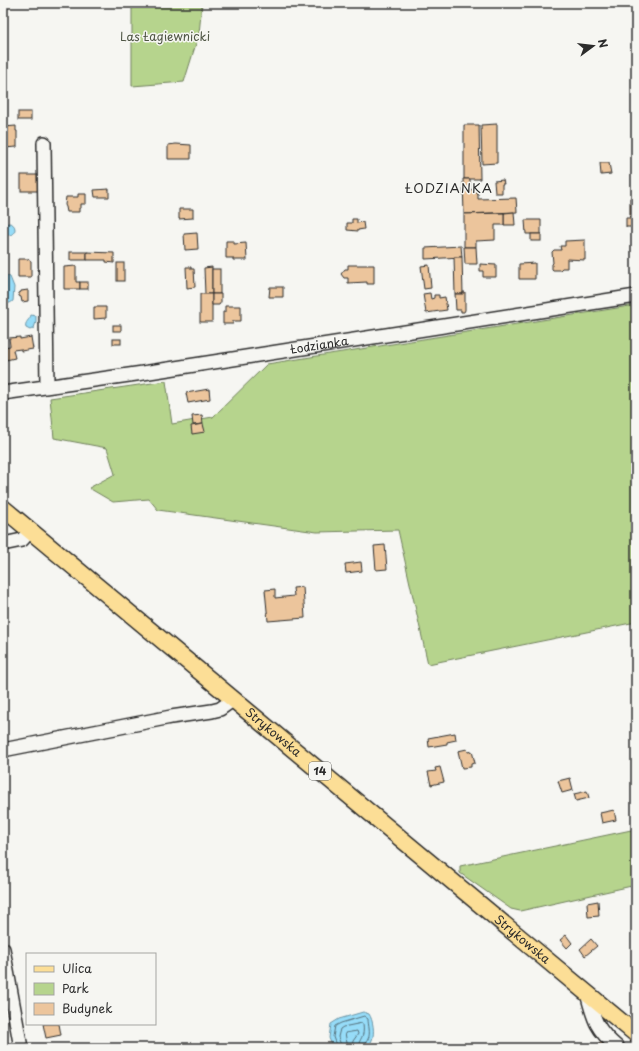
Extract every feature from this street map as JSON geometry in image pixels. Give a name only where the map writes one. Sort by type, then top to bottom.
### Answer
[{"type":"main road","name":"Strykowska","points":[[3,508],[636,1034]]},
{"type":"street","points":[[44,143],[47,386]]},
{"type":"street","name":"Łodzianka","points":[[3,393],[143,373],[636,296]]},
{"type":"street","points":[[3,544],[22,540],[30,531]]},
{"type":"street","points":[[3,750],[171,717],[212,711],[220,709],[234,699]]},
{"type":"street","points":[[3,949],[21,1048]]},
{"type":"street","points":[[587,993],[593,1014],[601,1032],[618,1048]]},
{"type":"green space","name":"Las Łagiewnicki","points":[[132,3],[202,3],[199,34],[184,82],[132,86]]},
{"type":"green space","points":[[636,305],[636,622],[428,664],[398,530],[317,532],[158,510],[149,499],[113,502],[89,488],[115,474],[107,448],[54,438],[50,398],[166,381],[172,424],[213,417],[267,364]]},
{"type":"green space","points":[[636,829],[636,885],[520,911],[511,909],[460,873],[460,866]]},
{"type":"water","points":[[11,223],[14,224],[14,234],[7,235],[4,234],[3,227],[4,224]]},
{"type":"water","points":[[3,274],[10,277],[14,287],[13,301],[10,303],[3,303]]},
{"type":"water","points":[[31,315],[36,316],[36,322],[34,328],[30,330],[26,328],[26,323]]},
{"type":"water","points":[[363,1012],[369,1014],[372,1023],[372,1041],[366,1048],[333,1048],[329,1038],[331,1024],[339,1019]]},
{"type":"building","points":[[18,112],[31,112],[31,120],[18,120]]},
{"type":"building","points":[[497,124],[497,163],[482,164],[481,125]]},
{"type":"building","points":[[464,125],[479,125],[480,179],[464,179]]},
{"type":"building","points":[[16,126],[17,147],[4,148],[4,127]]},
{"type":"building","points":[[168,145],[191,145],[191,159],[168,159]]},
{"type":"building","points":[[600,163],[609,163],[611,174],[601,175]]},
{"type":"building","points":[[21,175],[39,175],[39,191],[21,191]]},
{"type":"building","points":[[463,179],[470,179],[470,190],[475,189],[478,194],[478,199],[516,198],[517,212],[464,214]]},
{"type":"building","points":[[503,180],[504,184],[502,184],[502,193],[495,193],[494,181]]},
{"type":"building","points":[[109,189],[109,197],[95,197],[94,190]]},
{"type":"building","points":[[78,194],[86,194],[86,204],[81,204],[79,212],[67,212],[65,205],[66,197],[78,197]]},
{"type":"building","points":[[630,198],[636,198],[636,227],[626,227],[626,218],[630,218]]},
{"type":"building","points":[[179,209],[193,209],[193,218],[179,219]]},
{"type":"building","points":[[514,212],[515,225],[504,225],[504,213]]},
{"type":"building","points":[[504,213],[504,225],[495,225],[495,240],[476,241],[476,247],[464,247],[464,214]]},
{"type":"building","points":[[352,219],[357,219],[357,223],[363,222],[364,229],[358,231],[347,230],[347,223],[352,223]]},
{"type":"building","points":[[525,220],[541,220],[541,234],[526,234]]},
{"type":"building","points":[[197,233],[198,249],[185,250],[184,234]]},
{"type":"building","points":[[531,234],[541,234],[541,241],[531,241]]},
{"type":"building","points":[[585,240],[585,260],[567,259],[567,268],[562,268],[560,270],[552,269],[552,252],[554,250],[561,250],[560,246],[565,246],[565,241]]},
{"type":"building","points":[[226,241],[234,241],[234,244],[246,243],[247,260],[233,260],[233,258],[226,258]]},
{"type":"building","points":[[461,246],[462,257],[425,259],[425,248]]},
{"type":"building","points":[[464,247],[476,247],[477,264],[465,264]]},
{"type":"building","points":[[70,252],[87,252],[87,260],[70,260]]},
{"type":"building","points":[[87,252],[114,253],[114,263],[106,262],[106,260],[87,260]]},
{"type":"building","points":[[454,257],[462,257],[463,294],[455,294]]},
{"type":"building","points":[[18,259],[28,259],[31,261],[31,277],[18,277]]},
{"type":"building","points":[[117,263],[124,263],[124,281],[117,281]]},
{"type":"building","points":[[535,263],[535,279],[519,279],[519,264]]},
{"type":"building","points":[[480,264],[496,265],[496,277],[483,277],[483,271],[480,271]]},
{"type":"building","points":[[348,265],[374,265],[374,284],[367,284],[367,282],[348,283],[348,278],[344,278],[341,274],[345,269],[348,269]]},
{"type":"building","points":[[429,265],[431,288],[424,289],[421,266]]},
{"type":"building","points":[[76,266],[76,282],[80,282],[80,289],[64,289],[64,267]]},
{"type":"building","points":[[186,267],[191,267],[191,269],[194,269],[195,287],[187,288]]},
{"type":"building","points":[[212,267],[212,294],[205,294],[204,268]]},
{"type":"building","points":[[212,269],[220,269],[220,294],[212,294]]},
{"type":"building","points":[[80,282],[88,282],[88,289],[80,289]]},
{"type":"building","points":[[270,287],[283,287],[283,297],[269,297]]},
{"type":"building","points":[[28,290],[28,301],[22,302],[19,293],[21,291]]},
{"type":"building","points":[[463,292],[465,292],[465,310],[464,312],[461,312],[461,310],[456,310],[455,294],[463,294]]},
{"type":"building","points":[[430,293],[431,299],[434,298],[434,295],[439,295],[439,298],[445,297],[447,310],[426,313],[423,294]]},
{"type":"building","points":[[200,294],[212,294],[212,322],[200,322]]},
{"type":"building","points":[[212,294],[221,294],[221,302],[219,305],[212,305]]},
{"type":"building","points":[[225,306],[241,306],[241,321],[233,321],[233,324],[223,324],[223,312],[225,312]]},
{"type":"building","points":[[94,307],[106,307],[106,318],[94,319]]},
{"type":"building","points":[[113,325],[121,325],[121,331],[113,331]]},
{"type":"building","points":[[20,337],[20,339],[31,337],[33,349],[21,351],[21,349],[13,350],[15,358],[6,360],[4,347],[10,346],[9,338]]},
{"type":"building","points":[[113,339],[121,339],[121,344],[113,344]]},
{"type":"building","points":[[209,389],[210,399],[188,403],[186,393]]},
{"type":"building","points":[[202,415],[203,424],[193,425],[192,416]]},
{"type":"building","points":[[203,424],[205,432],[192,434],[191,426]]},
{"type":"building","points":[[385,545],[387,569],[376,570],[374,546]]},
{"type":"building","points":[[361,562],[362,571],[346,573],[345,564]]},
{"type":"building","points":[[303,587],[305,618],[268,621],[265,590],[275,589],[275,598],[294,596],[293,588]]},
{"type":"building","points":[[455,733],[456,740],[447,742],[447,744],[429,747],[428,738]]},
{"type":"building","points":[[467,749],[468,752],[472,751],[475,763],[471,764],[471,767],[462,768],[458,751]]},
{"type":"building","points":[[440,767],[444,782],[431,785],[428,772],[436,771],[435,768]]},
{"type":"building","points":[[570,778],[573,790],[562,793],[558,781]]},
{"type":"building","points":[[587,791],[589,798],[576,801],[574,794]]},
{"type":"building","points":[[614,810],[616,820],[602,823],[600,813]]},
{"type":"building","points":[[598,901],[599,916],[588,917],[587,903]]},
{"type":"building","points":[[566,935],[572,943],[567,948],[560,940]]},
{"type":"building","points":[[591,939],[597,946],[585,956],[580,949]]},
{"type":"building","points":[[43,1025],[59,1025],[61,1035],[46,1038]]},
{"type":"building","points":[[601,1041],[609,1048],[596,1048]]},
{"type":"district","name":"ŁODZIANKA","points":[[449,188]]}]
